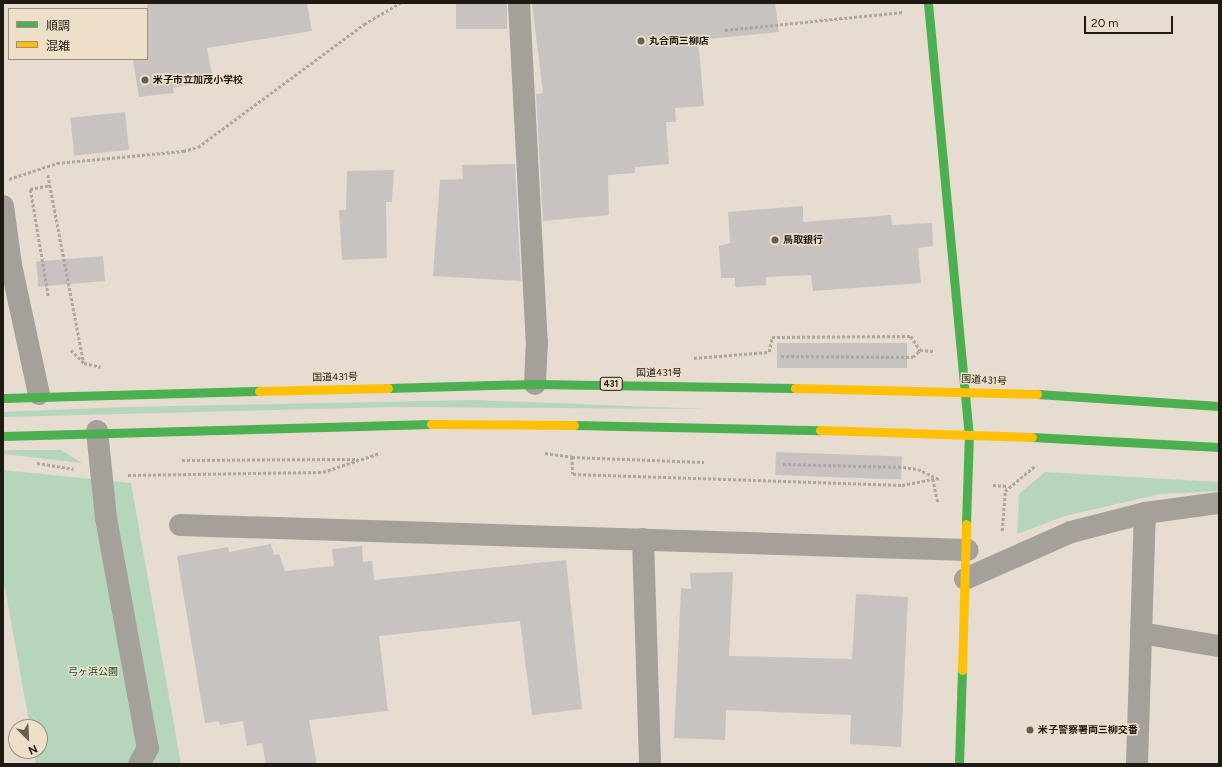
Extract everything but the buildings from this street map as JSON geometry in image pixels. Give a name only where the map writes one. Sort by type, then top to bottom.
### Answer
[{"type":"main road","points":[[929,6],[968,390],[968,550],[965,579],[959,764]]},
{"type":"main road","name":"国道431号","points":[[3,398],[39,394],[535,384],[968,390],[1219,406]]},
{"type":"main road","points":[[3,436],[97,431],[316,425],[535,424],[969,433],[1219,447]]},
{"type":"street","points":[[519,3],[537,341],[535,384]]},
{"type":"street","points":[[3,206],[6,252],[39,394]]},
{"type":"street","points":[[97,431],[101,472],[148,748],[139,764]]},
{"type":"street","points":[[965,579],[1071,532],[1144,513],[1219,503]]},
{"type":"street","points":[[1137,764],[1142,633],[1144,513]]},
{"type":"street","points":[[180,525],[968,550]]},
{"type":"street","points":[[643,539],[650,764]]},
{"type":"street","points":[[1142,633],[1219,646]]},
{"type":"path","points":[[3,182],[57,163],[183,152],[198,147],[364,24],[400,3]]},
{"type":"path","points":[[725,30],[929,6]]},
{"type":"path","points":[[48,175],[84,363]]},
{"type":"path","points":[[48,296],[30,189],[50,185]]},
{"type":"path","points":[[688,358],[769,352],[772,337],[912,336],[920,350]]},
{"type":"path","points":[[781,356],[913,357],[920,350],[934,351]]},
{"type":"path","points":[[34,463],[144,477],[323,472],[383,452]]},
{"type":"path","points":[[542,452],[572,457],[704,462]]},
{"type":"path","points":[[572,457],[573,474],[902,485],[933,479]]},
{"type":"path","points":[[182,460],[360,459]]},
{"type":"path","points":[[1002,531],[1005,491],[1008,486],[1032,466],[1043,462]]},
{"type":"path","points":[[783,464],[903,467],[918,469],[933,479],[939,508]]},
{"type":"path","points":[[992,485],[1008,486]]},
{"type":"green space","points":[[474,400],[705,409],[393,407],[3,417],[3,412],[124,407]]},
{"type":"green space","points":[[3,450],[61,450],[82,463],[3,454]]},
{"type":"green space","name":"弓ヶ浜公園","points":[[3,470],[131,483],[181,764],[36,764],[35,759],[48,759],[48,719],[29,719],[3,577]]},
{"type":"green space","points":[[1045,472],[1219,482],[1219,491],[1160,494],[1065,516],[1017,534],[1019,494]]},
{"type":"traffic: fast","points":[[928,3],[969,433],[966,524]]},
{"type":"traffic: fast","points":[[388,388],[535,384],[795,388]]},
{"type":"traffic: fast","points":[[3,398],[259,391]]},
{"type":"traffic: fast","points":[[1037,394],[1219,406]]},
{"type":"traffic: fast","points":[[3,436],[431,424]]},
{"type":"traffic: fast","points":[[574,425],[820,430]]},
{"type":"traffic: fast","points":[[1032,437],[1219,447]]},
{"type":"traffic: fast","points":[[959,764],[962,670]]},
{"type":"traffic: slow","points":[[259,391],[388,388]]},
{"type":"traffic: slow","points":[[795,388],[1037,394]]},
{"type":"traffic: slow","points":[[431,424],[574,425]]},
{"type":"traffic: slow","points":[[820,430],[1032,437]]},
{"type":"traffic: slow","points":[[962,670],[966,524]]},
{"type":"place","name":"丸合両三柳店","points":[[641,41]]},
{"type":"place","name":"米子市立加茂小学校","points":[[145,80]]},
{"type":"place","name":"鳥取銀行","points":[[775,240]]},
{"type":"place","name":"米子警察署両三柳交番","points":[[1030,730]]}]
